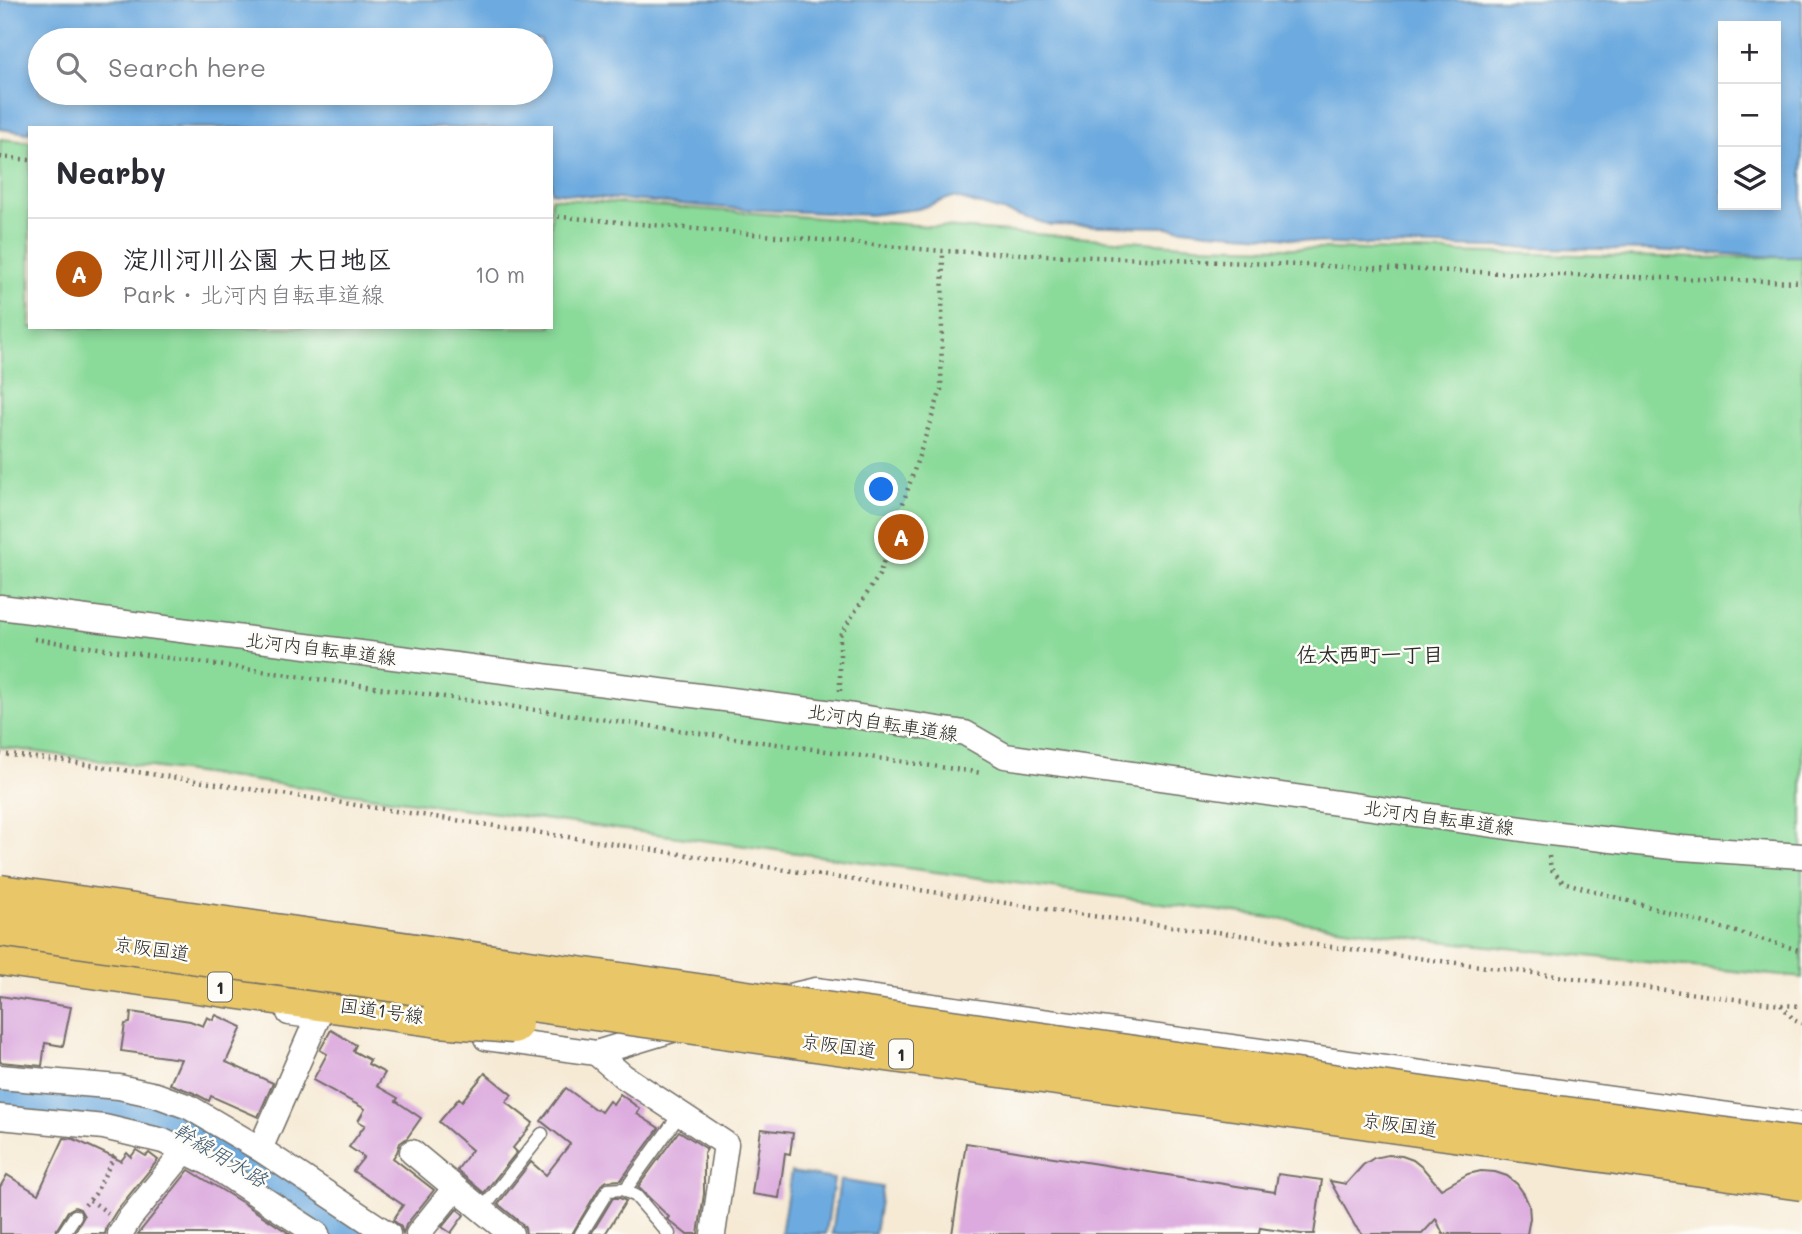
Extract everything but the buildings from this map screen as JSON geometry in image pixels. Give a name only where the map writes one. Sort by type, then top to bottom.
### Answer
[{"type":"highway","name":"京阪国道","points":[[0,894],[1802,1147]]},
{"type":"highway","name":"京阪国道","points":[[0,927],[1802,1181]]},
{"type":"highway","name":"国道1号線","points":[[0,956],[439,1018],[562,1028],[767,1034]]},
{"type":"street","name":"北河内自転車道線","points":[[0,607],[841,714],[965,733],[1005,756],[1550,833],[1682,848],[1802,856]]},
{"type":"street","points":[[0,973],[596,1052],[816,990],[1802,1125]]},
{"type":"street","points":[[260,1149],[318,1017]]},
{"type":"street","points":[[596,1052],[623,1076],[726,1144],[713,1234]]},
{"type":"street","points":[[0,1077],[119,1087],[156,1095],[189,1107],[260,1149],[388,1234]]},
{"type":"street","points":[[0,1117],[104,1127],[163,1141],[209,1163],[317,1234]]},
{"type":"street","points":[[120,1234],[130,1218],[185,1152]]},
{"type":"street","points":[[412,1152],[511,1234]]},
{"type":"street","points":[[418,1234],[455,1188]]},
{"type":"lane","points":[[625,1190],[680,1114]]},
{"type":"lane","points":[[482,1210],[542,1133]]},
{"type":"lane","points":[[581,1234],[608,1190],[622,1189],[636,1196],[669,1234]]},
{"type":"lane","points":[[63,1234],[75,1216]]},
{"type":"path","points":[[0,157],[28,160]]},
{"type":"path","points":[[553,216],[943,251],[1802,282]]},
{"type":"path","points":[[841,714],[840,635],[879,575],[941,390],[943,251]]},
{"type":"path","name":"北河内自転車道線","points":[[28,638],[982,773]]},
{"type":"path","points":[[0,754],[64,761],[1085,915],[1802,1006]]},
{"type":"path","points":[[1550,833],[1549,853],[1552,869],[1563,882],[1802,951]]},
{"type":"path","points":[[1781,1004],[1794,1020],[1802,1024]]},
{"type":"path","points":[[75,1216],[94,1194],[127,1132]]},
{"type":"green space","points":[[0,139],[28,142],[28,329],[553,329],[553,198],[1197,246],[1705,258],[1802,257],[1802,978],[1439,941],[0,747]]},
{"type":"water","points":[[0,0],[1802,0],[1802,257],[1650,250],[1331,244],[1166,227],[1051,225],[953,197],[918,209],[869,215],[742,209],[604,198],[553,192],[553,126],[28,126],[28,133],[0,129]]},
{"type":"water","points":[[791,1172],[834,1179],[826,1234],[781,1234]]},
{"type":"water","points":[[840,1180],[882,1187],[875,1234],[832,1234]]},
{"type":"waterway","name":"幹線用水路","points":[[0,1100],[124,1111],[174,1124],[223,1150],[346,1234]]},
{"type":"place","name":"淀川河川公園 大日地区","points":[[901,537]]},
{"type":"district","name":"佐太西町一丁目","points":[[1370,653]]}]
